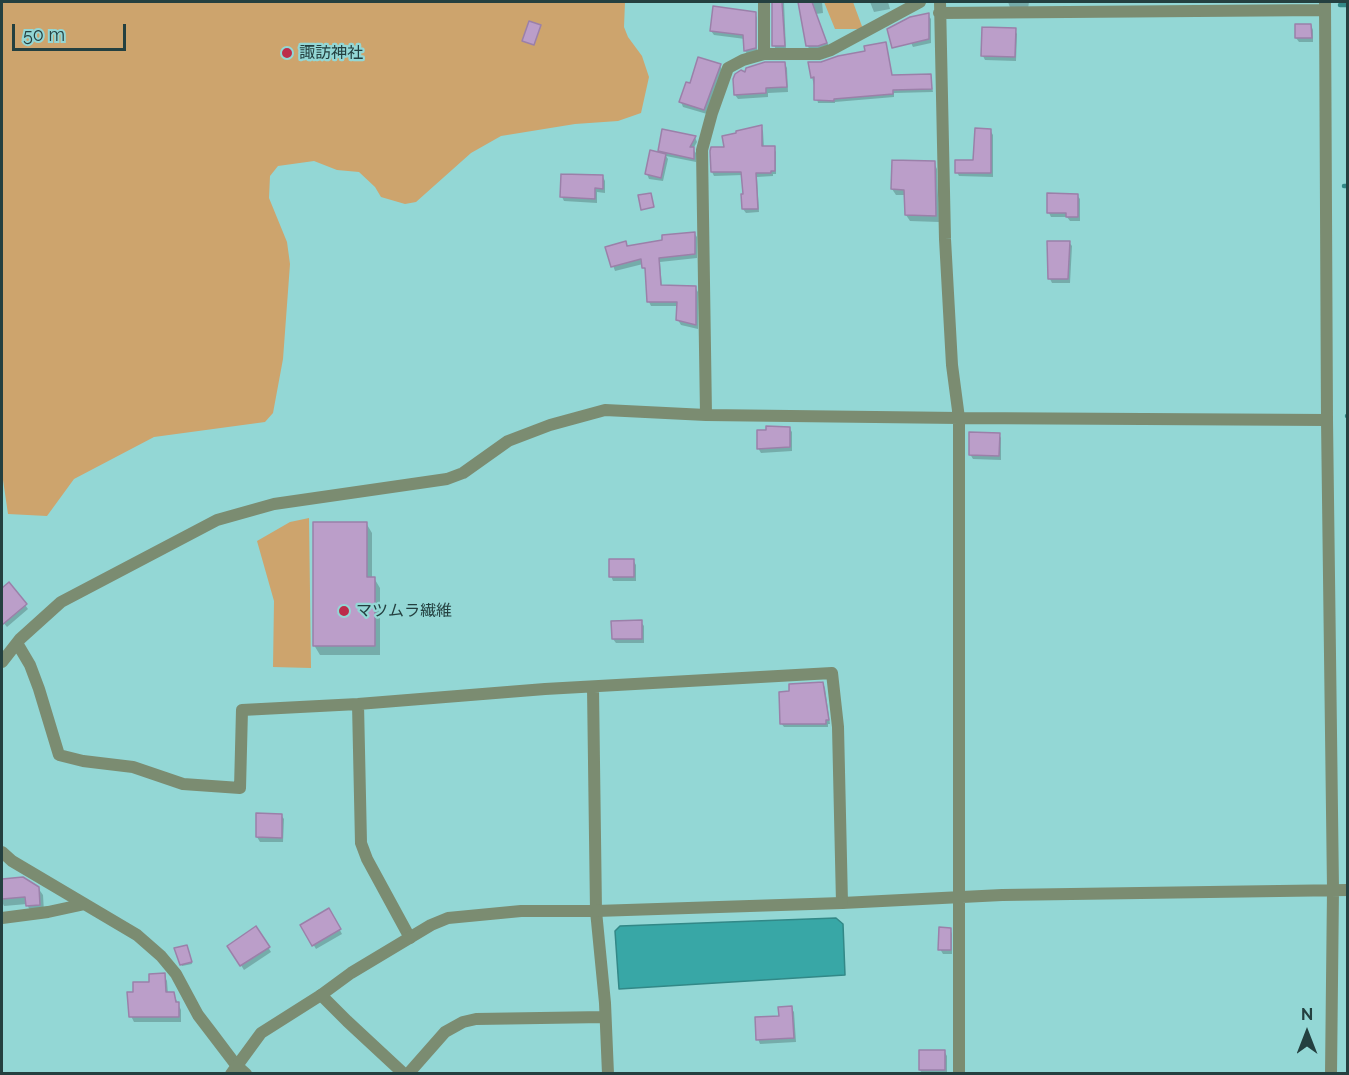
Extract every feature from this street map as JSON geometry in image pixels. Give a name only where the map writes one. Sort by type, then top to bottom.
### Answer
[{"type":"street","points":[[764,2],[764,54]]},
{"type":"street","points":[[706,415],[702,150],[728,68],[743,60],[764,54],[819,54],[831,50],[920,2]]},
{"type":"street","points":[[959,1074],[959,418],[952,365],[945,239],[939,7],[1325,6],[1333,890],[1331,1074]]},
{"type":"street","points":[[2,662],[17,643],[61,602],[217,520],[273,504],[447,479],[463,473],[508,441],[550,425],[605,410],[706,415],[1327,420]]},
{"type":"street","points":[[17,643],[30,665],[59,755],[83,761],[133,767],[183,784],[240,788],[242,710],[832,673],[838,727],[842,903]]},
{"type":"street","points":[[593,688],[596,911],[606,1017],[608,1074]]},
{"type":"street","points":[[358,704],[361,843],[367,859],[410,938]]},
{"type":"street","points":[[2,852],[12,861],[137,935],[161,956],[176,974],[198,1015],[233,1069],[246,1074]]},
{"type":"street","points":[[233,1069],[261,1033],[351,973],[430,925],[460,915],[959,897],[1347,890]]},
{"type":"street","points":[[2,918],[85,904]]},
{"type":"street","points":[[321,995],[406,1074],[445,1032],[463,1022],[476,1019],[606,1017]]},
{"type":"shaded area","points":[[2,2],[625,2],[624,27],[628,37],[642,56],[649,77],[641,113],[618,121],[575,124],[501,136],[471,153],[416,202],[405,204],[381,197],[375,187],[359,172],[337,170],[314,161],[278,166],[270,176],[269,198],[287,242],[290,264],[283,359],[273,413],[265,422],[154,437],[74,479],[47,516],[8,514],[2,473]]},
{"type":"shaded area","points":[[824,2],[853,2],[863,29],[835,29]]},
{"type":"shaded area","points":[[309,518],[311,668],[273,667],[274,601],[257,541],[290,522]]},
{"type":"water","points":[[836,918],[843,924],[845,975],[619,989],[615,931],[620,926]]},
{"type":"building","points":[[772,2],[782,2],[785,46],[772,46]]},
{"type":"building","points":[[798,2],[812,2],[827,43],[806,46]]},
{"type":"building","points":[[713,6],[756,12],[756,48],[744,51],[743,35],[710,31]]},
{"type":"building","points":[[929,13],[929,39],[892,48],[887,29],[910,17]]},
{"type":"building","points":[[529,21],[541,25],[534,45],[522,41]]},
{"type":"building","points":[[1295,24],[1311,24],[1312,38],[1295,38]]},
{"type":"building","points":[[982,27],[1016,28],[1015,57],[981,56]]},
{"type":"building","points":[[886,42],[892,75],[931,74],[932,89],[893,90],[893,94],[834,99],[834,101],[814,100],[814,77],[811,78],[808,62],[821,62],[865,51],[864,46]]},
{"type":"building","points":[[698,57],[721,64],[704,110],[679,102],[686,82],[690,83]]},
{"type":"building","points":[[765,62],[785,62],[787,87],[766,88],[766,93],[734,95],[735,74],[741,70],[745,72],[746,68]]},
{"type":"building","points":[[762,125],[762,146],[775,146],[775,171],[756,173],[758,209],[742,209],[741,172],[711,172],[710,151],[711,147],[724,147],[722,136]]},
{"type":"building","points":[[975,128],[991,129],[991,173],[955,173],[955,160],[973,160]]},
{"type":"building","points":[[662,129],[696,136],[690,147],[694,147],[694,159],[658,151]]},
{"type":"building","points":[[650,150],[666,154],[661,178],[645,174]]},
{"type":"building","points":[[892,160],[935,161],[936,216],[905,215],[904,190],[891,189]]},
{"type":"building","points":[[561,174],[603,175],[603,189],[595,188],[595,199],[560,197]]},
{"type":"building","points":[[651,193],[654,207],[641,210],[638,195]]},
{"type":"building","points":[[1047,193],[1078,194],[1078,217],[1066,217],[1066,213],[1047,213]]},
{"type":"building","points":[[695,232],[695,254],[659,258],[661,285],[696,286],[696,325],[676,320],[677,302],[647,302],[645,268],[642,268],[641,259],[611,267],[605,247],[626,241],[627,246],[662,240],[662,235]]},
{"type":"building","points":[[1047,241],[1070,241],[1068,279],[1048,279]]},
{"type":"building","points":[[766,426],[790,427],[790,447],[757,449],[757,430],[766,430]]},
{"type":"building","points":[[969,432],[1000,433],[999,456],[969,455]]},
{"type":"building","name":"マツムラ繊維","points":[[313,522],[367,522],[367,577],[375,577],[375,646],[313,646]]},
{"type":"building","points":[[609,559],[634,559],[634,577],[609,577]]},
{"type":"building","points":[[9,582],[27,604],[2,625],[2,588]]},
{"type":"building","points":[[642,620],[642,639],[612,639],[611,621]]},
{"type":"building","points":[[823,682],[829,720],[826,720],[826,724],[780,724],[779,692],[789,691],[789,684]]},
{"type":"building","points":[[256,813],[282,814],[282,838],[256,837]]},
{"type":"building","points":[[23,877],[39,887],[40,905],[26,906],[25,897],[2,899],[2,879]]},
{"type":"building","points":[[329,908],[341,929],[312,946],[300,925]]},
{"type":"building","points":[[256,926],[270,947],[240,966],[227,946]]},
{"type":"building","points":[[939,927],[951,928],[951,950],[938,950]]},
{"type":"building","points":[[187,945],[192,962],[180,965],[174,948]]},
{"type":"building","points":[[165,973],[166,992],[174,992],[176,1002],[179,1002],[179,1017],[129,1017],[127,992],[133,992],[133,982],[149,982],[149,974]]},
{"type":"building","points":[[792,1006],[794,1038],[756,1040],[755,1017],[779,1016],[778,1007]]},
{"type":"building","points":[[919,1050],[945,1050],[945,1070],[919,1070]]},
{"type":"waterway","points":[[1340,5],[1348,5]]},
{"type":"place","name":"諏訪神社","points":[[287,53]]},
{"type":"place","name":"マツムラ繊維","points":[[344,611]]}]
